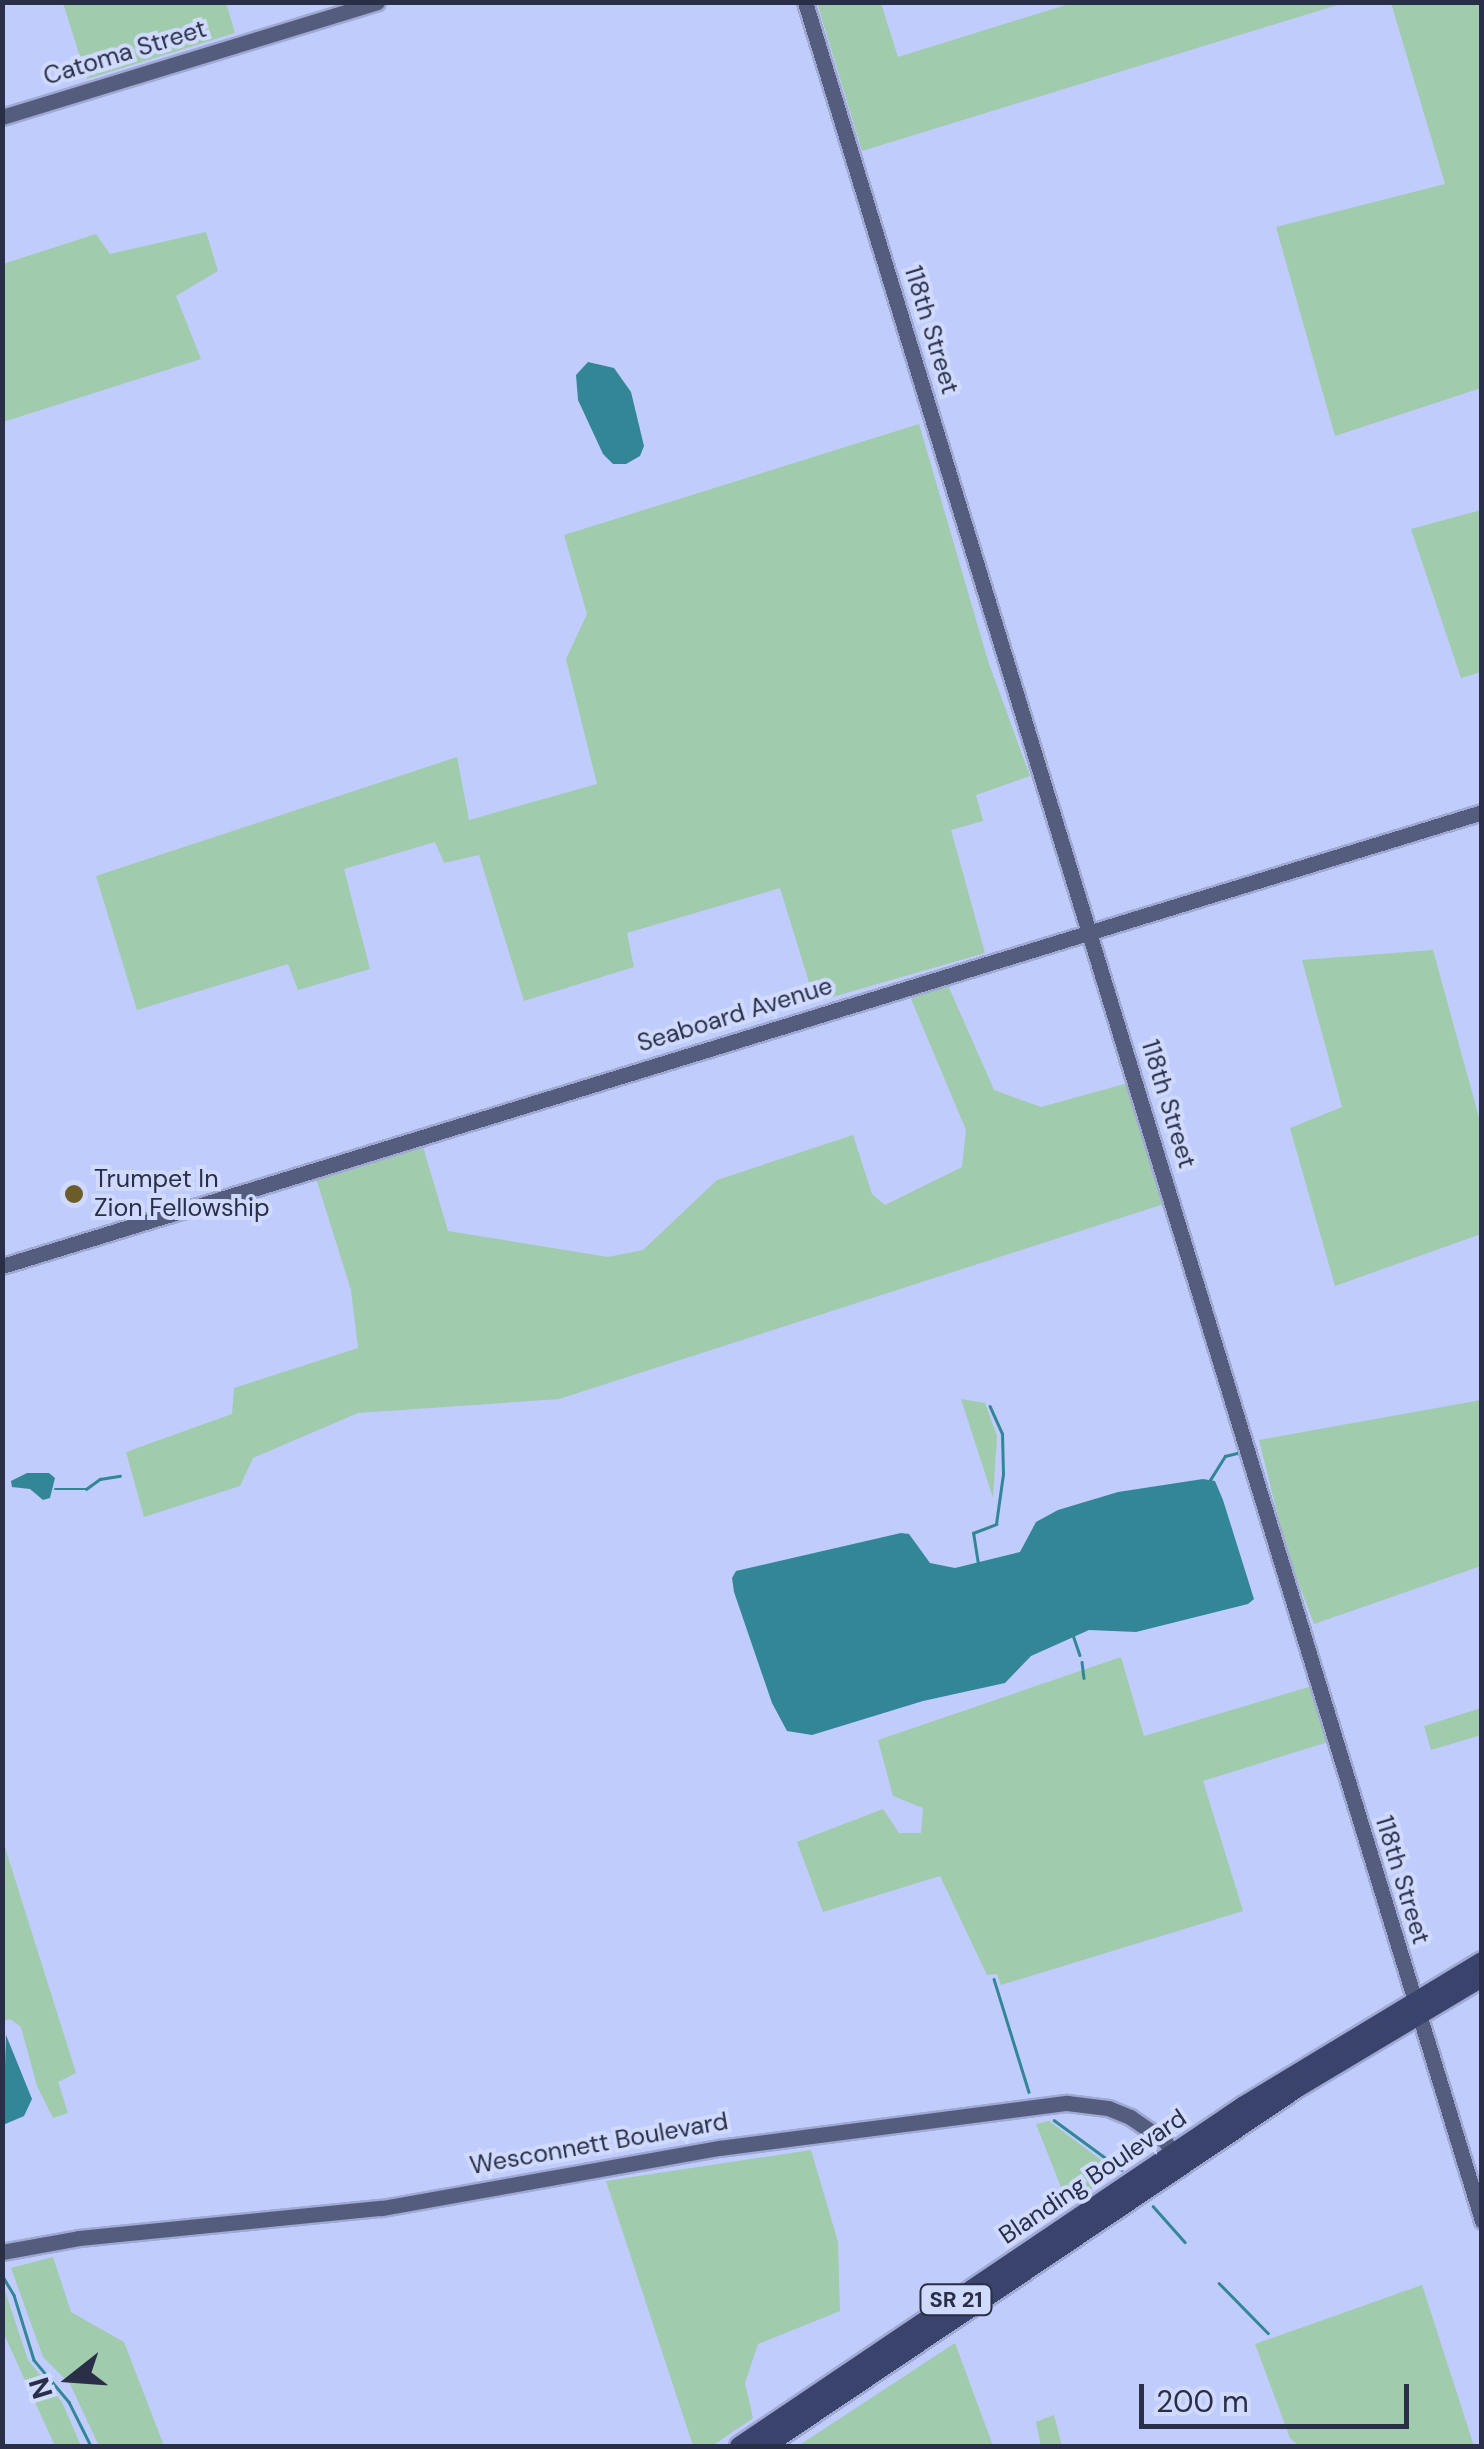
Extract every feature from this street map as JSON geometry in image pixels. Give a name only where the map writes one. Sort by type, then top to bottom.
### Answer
[{"type":"main road","name":"Blanding Boulevard","points":[[739,2446],[1482,1960]]},
{"type":"main road","name":"Blanding Boulevard","points":[[1415,2006],[1482,1978]]},
{"type":"main road","name":"Blanding Boulevard","points":[[766,2446],[1177,2160]]},
{"type":"main road","points":[[753,2446],[811,2407],[816,2395]]},
{"type":"street","name":"Catoma Street","points":[[2,117],[377,2]]},
{"type":"street","name":"118th Street","points":[[805,2],[1482,2221]]},
{"type":"street","name":"Seaboard Avenue","points":[[2,1266],[1482,812]]},
{"type":"street","name":"Wesconnett Boulevard","points":[[2,2252],[79,2238],[382,2208],[719,2148],[1067,2103],[1108,2108],[1130,2116],[1166,2141],[1177,2160]]},
{"type":"shaded area","points":[[63,3],[226,3],[235,33],[87,79]]},
{"type":"shaded area","points":[[817,3],[881,3],[898,57],[1072,3],[1344,3],[862,151]]},
{"type":"shaded area","points":[[1391,3],[1481,3],[1481,388],[1335,436],[1276,227],[1445,184]]},
{"type":"shaded area","points":[[206,232],[218,271],[176,296],[201,359],[3,422],[3,264],[96,234],[110,254]]},
{"type":"shaded area","points":[[588,362],[614,368],[631,392],[644,446],[640,456],[626,464],[613,464],[603,454],[578,400],[576,375]]},
{"type":"shaded area","points":[[919,424],[988,661],[1030,776],[976,795],[983,821],[951,830],[985,953],[815,1002],[780,888],[627,933],[634,967],[524,1001],[479,855],[444,863],[435,842],[344,869],[370,969],[298,990],[288,964],[137,1010],[96,876],[457,757],[469,820],[597,784],[566,659],[587,614],[564,535]]},
{"type":"shaded area","points":[[1481,510],[1481,672],[1461,678],[1411,529]]},
{"type":"shaded area","points":[[1433,950],[1481,1125],[1481,1234],[1335,1286],[1290,1128],[1342,1107],[1302,960]]},
{"type":"shaded area","points":[[947,983],[994,1090],[1041,1107],[1128,1083],[1167,1203],[559,1399],[358,1413],[253,1458],[240,1486],[144,1517],[126,1452],[232,1414],[234,1388],[358,1348],[351,1290],[315,1175],[423,1147],[448,1231],[608,1257],[643,1250],[717,1180],[853,1135],[872,1194],[885,1205],[962,1167],[966,1130],[911,999]]},
{"type":"shaded area","points":[[961,1399],[985,1403],[997,1436],[993,1498]]},
{"type":"shaded area","points":[[1481,1400],[1481,1566],[1314,1624],[1287,1553],[1259,1440]]},
{"type":"shaded area","points":[[27,1473],[49,1473],[55,1478],[50,1498],[43,1500],[30,1489],[12,1487],[11,1481]]},
{"type":"shaded area","points":[[1203,1479],[1215,1481],[1223,1500],[1254,1599],[1248,1604],[1136,1632],[1089,1630],[1031,1656],[1005,1683],[923,1701],[812,1735],[787,1731],[772,1703],[734,1592],[732,1578],[736,1571],[901,1533],[909,1534],[930,1563],[955,1568],[1020,1552],[1036,1522],[1058,1510],[1118,1492]]},
{"type":"shaded area","points":[[1121,1657],[1144,1736],[1312,1686],[1328,1742],[1203,1781],[1243,1911],[1001,1985],[997,1974],[987,1975],[940,1876],[823,1912],[797,1842],[883,1809],[899,1833],[921,1833],[923,1808],[893,1796],[878,1740]]},
{"type":"shaded area","points":[[1481,1708],[1481,1735],[1431,1750],[1424,1726]]},
{"type":"shaded area","points":[[3,1841],[76,2073],[58,2082],[68,2113],[53,2118],[37,2086],[21,2027],[10,2019],[3,2021]]},
{"type":"shaded area","points":[[6,2035],[32,2099],[24,2116],[3,2125]]},
{"type":"shaded area","points":[[1049,2121],[1109,2166],[1111,2175],[1068,2205],[1036,2124]]},
{"type":"shaded area","points":[[811,2150],[838,2242],[840,2311],[758,2344],[745,2383],[753,2418],[712,2446],[693,2446],[606,2181]]},
{"type":"shaded area","points":[[53,2257],[71,2312],[124,2342],[164,2446],[99,2446],[70,2384],[43,2357],[11,2268]]},
{"type":"shaded area","points":[[3,2285],[28,2360],[62,2402],[81,2446],[55,2446],[3,2332]]},
{"type":"shaded area","points":[[1422,2285],[1474,2446],[1299,2446],[1290,2438],[1255,2344]]},
{"type":"shaded area","points":[[955,2343],[993,2446],[798,2446]]},
{"type":"shaded area","points":[[1054,2415],[1062,2446],[1041,2446],[1036,2422]]},
{"type":"waterway","points":[[978,1564],[973,1533],[996,1524],[1003,1474],[1002,1434],[990,1407]]},
{"type":"waterway","points":[[1210,1480],[1225,1456],[1237,1453]]},
{"type":"waterway","points":[[55,1489],[86,1489],[100,1479],[120,1476]]},
{"type":"waterway","points":[[1073,1635],[1080,1655]]},
{"type":"waterway","points":[[1082,1662],[1084,1678]]},
{"type":"waterway","points":[[994,1979],[1029,2092]]},
{"type":"waterway","points":[[1054,2120],[1122,2170]]},
{"type":"waterway","points":[[1153,2206],[1185,2242]]},
{"type":"waterway","points":[[2,2275],[14,2295],[34,2360],[69,2402],[91,2446]]},
{"type":"waterway","points":[[1219,2283],[1268,2333]]},
{"type":"place","name":"Trumpet In Zion Fellowship","points":[[74,1194]]}]
